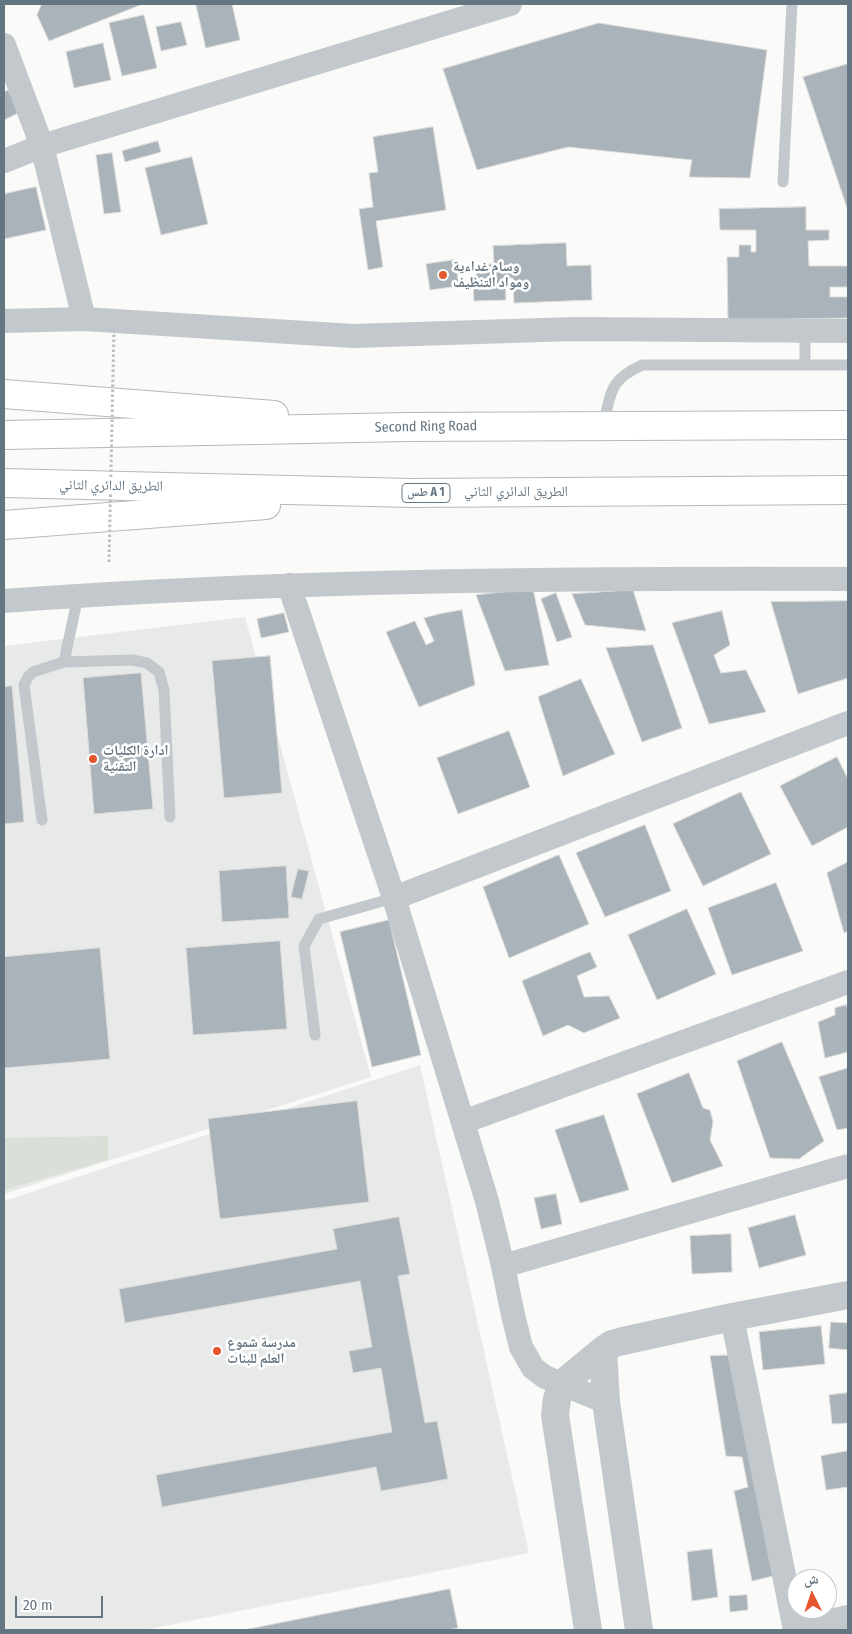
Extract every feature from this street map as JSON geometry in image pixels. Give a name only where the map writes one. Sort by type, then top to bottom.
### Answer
[{"type":"highway","points":[[4,394],[202,408],[407,427]]},
{"type":"highway","name":"Second Ring Road","points":[[4,435],[407,427],[848,425]]},
{"type":"highway","name":"الطريق الدائري الثاني","points":[[4,483],[411,493],[848,490]]},
{"type":"highway","points":[[4,525],[411,493]]},
{"type":"street","points":[[4,161],[42,146],[510,4]]},
{"type":"street","points":[[4,45],[42,146],[84,318]]},
{"type":"street","points":[[4,320],[84,318],[353,336],[574,329],[848,331]]},
{"type":"street","points":[[4,601],[289,585],[632,578],[848,579]]},
{"type":"street","points":[[289,585],[394,898],[488,1201],[521,1347],[533,1368],[545,1377],[606,1402]]},
{"type":"street","points":[[394,898],[848,723]]},
{"type":"street","points":[[463,1122],[848,982]]},
{"type":"street","points":[[504,1266],[848,1166]]},
{"type":"street","points":[[588,1630],[555,1414],[562,1384],[612,1344],[643,1335],[848,1296]]},
{"type":"street","points":[[732,1317],[795,1630],[848,1617]]},
{"type":"street","points":[[603,1350],[606,1402],[639,1630]]},
{"type":"lane","points":[[783,182],[792,4]]},
{"type":"lane","points":[[805,331],[805,365]]},
{"type":"lane","points":[[603,425],[614,384],[626,373],[642,365],[848,365]]},
{"type":"lane","points":[[64,662],[78,596]]},
{"type":"lane","points":[[42,820],[24,685],[28,677],[33,672],[64,662],[132,660],[147,662],[159,672],[164,690],[170,817]]},
{"type":"lane","points":[[315,1034],[304,946],[312,930],[319,919],[394,898]]},
{"type":"path","points":[[109,562],[114,328]]},
{"type":"shaded area","points":[[245,617],[371,1077],[4,1194],[4,646]]},
{"type":"shaded area","points":[[420,1065],[529,1553],[144,1630],[4,1630],[4,1201]]},
{"type":"shaded area","points":[[108,1136],[108,1160],[4,1190],[4,1138]]},
{"type":"building","points":[[42,4],[143,4],[49,41],[37,15]]},
{"type":"building","points":[[196,4],[232,4],[240,40],[206,48]]},
{"type":"building","points":[[144,15],[157,68],[122,76],[109,23]]},
{"type":"building","points":[[181,22],[187,45],[161,51],[156,27]]},
{"type":"building","points":[[599,23],[767,50],[750,178],[689,177],[692,160],[568,147],[477,170],[443,69]]},
{"type":"building","points":[[103,43],[111,80],[74,88],[66,52]]},
{"type":"building","points":[[848,64],[848,211],[803,77]]},
{"type":"building","points":[[8,90],[20,112],[4,120],[4,93]]},
{"type":"building","points":[[433,127],[446,210],[376,221],[383,267],[368,270],[359,209],[373,207],[369,173],[378,172],[373,137]]},
{"type":"building","points":[[158,141],[161,152],[125,162],[122,151]]},
{"type":"building","points":[[112,153],[121,212],[104,214],[96,155]]},
{"type":"building","points":[[192,157],[208,224],[161,235],[145,168]]},
{"type":"building","points":[[36,187],[46,230],[4,239],[4,194]]},
{"type":"building","points":[[806,207],[806,230],[829,230],[829,240],[808,241],[809,266],[848,266],[848,287],[830,287],[830,297],[848,297],[848,318],[728,320],[727,257],[739,257],[739,245],[751,245],[751,252],[756,252],[756,230],[720,230],[719,209]]},
{"type":"building","points":[[566,243],[567,266],[591,265],[592,300],[514,303],[513,278],[505,278],[506,300],[474,301],[473,285],[477,284],[476,265],[494,264],[493,246]]},
{"type":"building","name":"وسام غداءية ومواد التنظيف","points":[[455,260],[459,286],[430,290],[426,264]]},
{"type":"building","points":[[533,589],[549,665],[505,671],[476,595]]},
{"type":"building","points":[[633,590],[646,631],[585,625],[572,594]]},
{"type":"building","points":[[556,593],[572,637],[557,642],[541,599]]},
{"type":"building","points":[[848,601],[848,678],[798,694],[771,602]]},
{"type":"building","points":[[462,610],[475,685],[419,707],[386,632],[415,621],[426,645],[434,641],[424,618]]},
{"type":"building","points":[[722,611],[730,645],[714,655],[721,673],[746,670],[766,712],[709,724],[672,623]]},
{"type":"building","points":[[284,613],[289,632],[261,638],[257,619]]},
{"type":"building","points":[[653,645],[682,728],[642,742],[606,648]]},
{"type":"building","points":[[270,656],[282,793],[224,798],[212,661]]},
{"type":"building","points":[[141,673],[153,809],[94,814],[83,678]]},
{"type":"building","points":[[581,679],[615,754],[563,776],[538,697]]},
{"type":"building","points":[[12,686],[24,822],[4,824],[4,687]]},
{"type":"building","points":[[509,731],[530,787],[458,814],[437,758]]},
{"type":"building","points":[[837,757],[848,779],[848,827],[812,846],[780,786]]},
{"type":"building","points":[[741,792],[771,854],[703,886],[673,824]]},
{"type":"building","points":[[645,825],[671,891],[605,917],[576,853]]},
{"type":"building","points":[[559,855],[589,924],[509,958],[483,887]]},
{"type":"building","points":[[848,862],[848,931],[844,933],[827,873]]},
{"type":"building","points":[[286,866],[289,918],[222,922],[219,871]]},
{"type":"building","points":[[298,869],[309,871],[302,899],[291,897]]},
{"type":"building","points":[[776,883],[803,951],[732,975],[708,908]]},
{"type":"building","points":[[687,909],[716,974],[657,1000],[628,935]]},
{"type":"building","points":[[389,920],[421,1055],[372,1067],[340,932]]},
{"type":"building","points":[[280,941],[287,1029],[193,1035],[186,948]]},
{"type":"building","points":[[100,948],[110,1059],[4,1068],[4,957]]},
{"type":"building","points":[[590,952],[597,967],[577,976],[584,997],[609,996],[620,1018],[584,1033],[568,1025],[543,1036],[522,981]]},
{"type":"building","points":[[846,1005],[848,1010],[848,1052],[825,1058],[818,1022],[835,1015],[835,1008]]},
{"type":"building","points":[[782,1042],[824,1141],[799,1159],[770,1158],[737,1061]]},
{"type":"building","points":[[848,1068],[848,1128],[837,1130],[819,1077]]},
{"type":"building","points":[[689,1073],[703,1108],[710,1110],[713,1122],[710,1140],[723,1166],[672,1183],[637,1094]]},
{"type":"building","points":[[357,1101],[369,1202],[220,1219],[208,1119]]},
{"type":"building","points":[[604,1115],[629,1190],[580,1203],[555,1130]]},
{"type":"building","points":[[556,1194],[562,1224],[541,1229],[534,1198]]},
{"type":"building","points":[[795,1215],[806,1255],[759,1268],[748,1228]]},
{"type":"building","points":[[399,1217],[410,1274],[398,1276],[425,1423],[437,1421],[448,1479],[381,1491],[376,1467],[162,1507],[156,1475],[392,1432],[381,1368],[353,1373],[349,1351],[372,1347],[360,1281],[125,1323],[119,1289],[337,1249],[333,1229]]},
{"type":"building","points":[[731,1234],[732,1272],[692,1274],[690,1236]]},
{"type":"building","points":[[831,1322],[848,1323],[848,1350],[829,1348]]},
{"type":"building","points":[[821,1326],[825,1364],[763,1370],[759,1332]]},
{"type":"building","points":[[734,1355],[777,1575],[752,1581],[734,1491],[748,1487],[742,1457],[726,1456],[710,1356]]},
{"type":"building","points":[[848,1393],[848,1423],[832,1424],[829,1395]]},
{"type":"building","points":[[848,1451],[848,1487],[826,1490],[821,1456]]},
{"type":"building","points":[[712,1549],[718,1597],[692,1601],[687,1552]]},
{"type":"building","points":[[450,1589],[458,1628],[448,1630],[244,1630]]},
{"type":"building","points":[[747,1595],[748,1610],[730,1612],[729,1596]]},
{"type":"place","name":"وسام غداءية ومواد التنظيف","points":[[443,275]]},
{"type":"place","name":"ادارة الكليات التقنية","points":[[93,759]]},
{"type":"place","name":"مدرسة شموع العلم للبنات","points":[[217,1351]]}]
